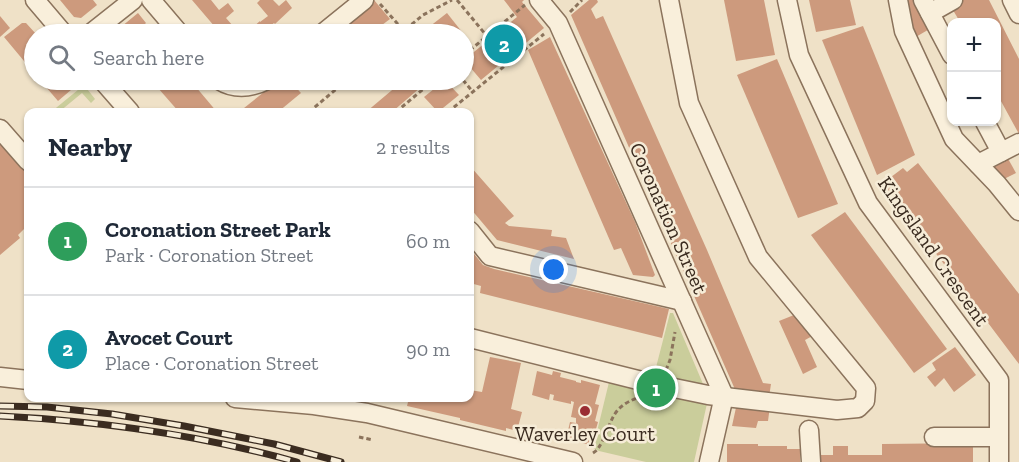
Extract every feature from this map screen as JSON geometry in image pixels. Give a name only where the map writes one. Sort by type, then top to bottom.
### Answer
[{"type":"street","points":[[35,0],[55,24]]},
{"type":"street","points":[[103,24],[133,0]]},
{"type":"street","points":[[151,0],[171,24]]},
{"type":"street","points":[[334,24],[364,0]]},
{"type":"street","name":"Coronation Street","points":[[539,0],[558,22],[724,396]]},
{"type":"street","points":[[474,339],[650,383],[708,395],[837,410],[858,408],[865,401],[866,388],[758,258],[689,103],[669,0]]},
{"type":"street","name":"Kingsland Crescent","points":[[787,0],[799,55],[868,203],[999,380],[999,462]]},
{"type":"street","points":[[898,0],[904,31],[954,139],[1019,211]]},
{"type":"street","points":[[947,47],[927,6],[953,0]]},
{"type":"street","points":[[1012,0],[1019,14]]},
{"type":"street","points":[[111,90],[126,108]]},
{"type":"street","points":[[987,126],[1001,152]]},
{"type":"street","points":[[0,129],[24,156]]},
{"type":"street","points":[[978,164],[1019,143]]},
{"type":"street","points":[[474,236],[490,256],[682,301]]},
{"type":"street","points":[[0,377],[24,380]]},
{"type":"street","points":[[710,462],[724,396]]},
{"type":"street","points":[[338,403],[390,418],[573,462]]},
{"type":"street","points":[[808,430],[811,462]]},
{"type":"street","points":[[934,437],[998,436]]},
{"type":"path","points":[[377,0],[398,24]]},
{"type":"path","points":[[412,24],[423,15],[455,0],[486,35]]},
{"type":"path","points":[[474,45],[531,0]]},
{"type":"path","points":[[453,108],[582,0]]},
{"type":"path","points":[[314,108],[335,90]]},
{"type":"path","points":[[401,108],[423,90]]},
{"type":"path","points":[[359,437],[373,440]]},
{"type":"green space","points":[[78,90],[88,90],[95,99],[91,103],[82,93],[64,108],[56,108]]},
{"type":"green space","points":[[670,313],[673,313],[708,399],[694,462],[646,462],[593,448],[610,378],[653,379]]},
{"type":"building","points":[[60,0],[93,0],[97,5],[81,18],[74,17]]},
{"type":"building","points":[[192,0],[211,0],[219,10],[228,3],[234,11],[226,18],[231,24],[212,24]]},
{"type":"building","points":[[260,0],[273,0],[279,6],[286,0],[292,8],[275,24],[257,24],[268,16],[257,3]]},
{"type":"building","points":[[374,0],[390,19],[383,24],[345,24]]},
{"type":"building","points":[[504,0],[524,0],[522,2],[544,28],[481,80],[474,72],[474,52],[517,17]]},
{"type":"building","points":[[589,0],[598,2],[591,9],[596,19],[603,16],[707,250],[763,383],[771,384],[769,397],[737,394],[571,15]]},
{"type":"building","points":[[724,0],[764,0],[775,55],[736,61]]},
{"type":"building","points":[[809,0],[850,0],[856,25],[816,32]]},
{"type":"building","points":[[902,0],[919,0],[933,27],[914,38]]},
{"type":"building","points":[[960,0],[989,0],[998,18],[958,18],[950,5]]},
{"type":"building","points":[[138,13],[146,23],[145,24],[125,24]]},
{"type":"building","points":[[447,13],[456,24],[433,24]]},
{"type":"building","points":[[0,16],[10,28],[0,37]]},
{"type":"building","points":[[22,23],[27,24],[24,24],[24,61],[4,37]]},
{"type":"building","points":[[1001,24],[1019,59],[1019,134],[1001,101]]},
{"type":"building","points":[[863,26],[915,155],[877,175],[822,40]]},
{"type":"building","points":[[550,37],[635,222],[655,275],[653,277],[633,275],[621,248],[614,250],[578,167],[528,50]]},
{"type":"building","points":[[777,59],[838,204],[798,218],[737,75]]},
{"type":"building","points":[[49,90],[71,90],[58,101]]},
{"type":"building","points":[[160,90],[198,90],[214,108],[176,108]]},
{"type":"building","points":[[266,90],[298,90],[301,93],[283,108],[244,108]]},
{"type":"building","points":[[392,90],[418,90],[397,108],[371,108]]},
{"type":"building","points":[[433,90],[454,90],[459,95],[443,108],[434,108],[424,97]]},
{"type":"building","points":[[0,144],[24,170],[24,229],[18,235],[20,238],[0,255]]},
{"type":"building","points":[[1006,155],[1016,173],[1002,180],[989,163]]},
{"type":"building","points":[[918,163],[1019,294],[1019,364],[883,183],[903,168],[907,172]]},
{"type":"building","points":[[474,171],[514,216],[505,223],[509,226],[552,230],[551,236],[566,238],[574,259],[497,240],[474,213]]},
{"type":"building","points":[[845,212],[947,349],[914,373],[811,235]]},
{"type":"building","points":[[474,254],[483,265],[494,269],[669,309],[662,338],[480,293],[481,286],[474,284]]},
{"type":"building","points":[[799,313],[818,333],[805,340],[817,367],[803,374],[779,321]]},
{"type":"building","points":[[955,347],[976,375],[954,392],[944,378],[935,387],[927,377],[936,370],[932,363]]},
{"type":"building","points":[[490,357],[521,363],[511,409],[522,412],[517,431],[506,428],[506,431],[407,406],[408,402],[474,402],[474,391],[482,392]]},
{"type":"building","name":"Waverley Court","points":[[537,371],[552,375],[553,371],[561,373],[560,377],[576,382],[581,383],[581,380],[600,385],[595,404],[599,405],[595,421],[598,422],[596,429],[593,429],[590,445],[566,439],[570,422],[576,423],[576,418],[571,417],[574,402],[571,401],[571,404],[553,400],[554,395],[550,394],[549,400],[532,395]]},
{"type":"building","points":[[737,403],[770,406],[768,421],[758,421],[756,428],[732,426]]},
{"type":"building","points":[[973,443],[973,462],[820,462],[820,455],[833,455],[833,446],[848,446],[848,455],[882,455],[882,444]]},
{"type":"building","points":[[727,444],[758,444],[758,446],[787,446],[787,449],[800,449],[800,462],[727,462]]},
{"type":"railway","points":[[0,406],[47,407],[112,414],[274,444],[341,462]]},
{"type":"railway","points":[[0,416],[150,431],[224,444],[297,462]]},
{"type":"place","name":"Avocet Court","points":[[504,44]]},
{"type":"place","name":"Coronation Street Park","points":[[656,388]]},
{"type":"place","name":"Waverley Court","points":[[585,411]]}]
